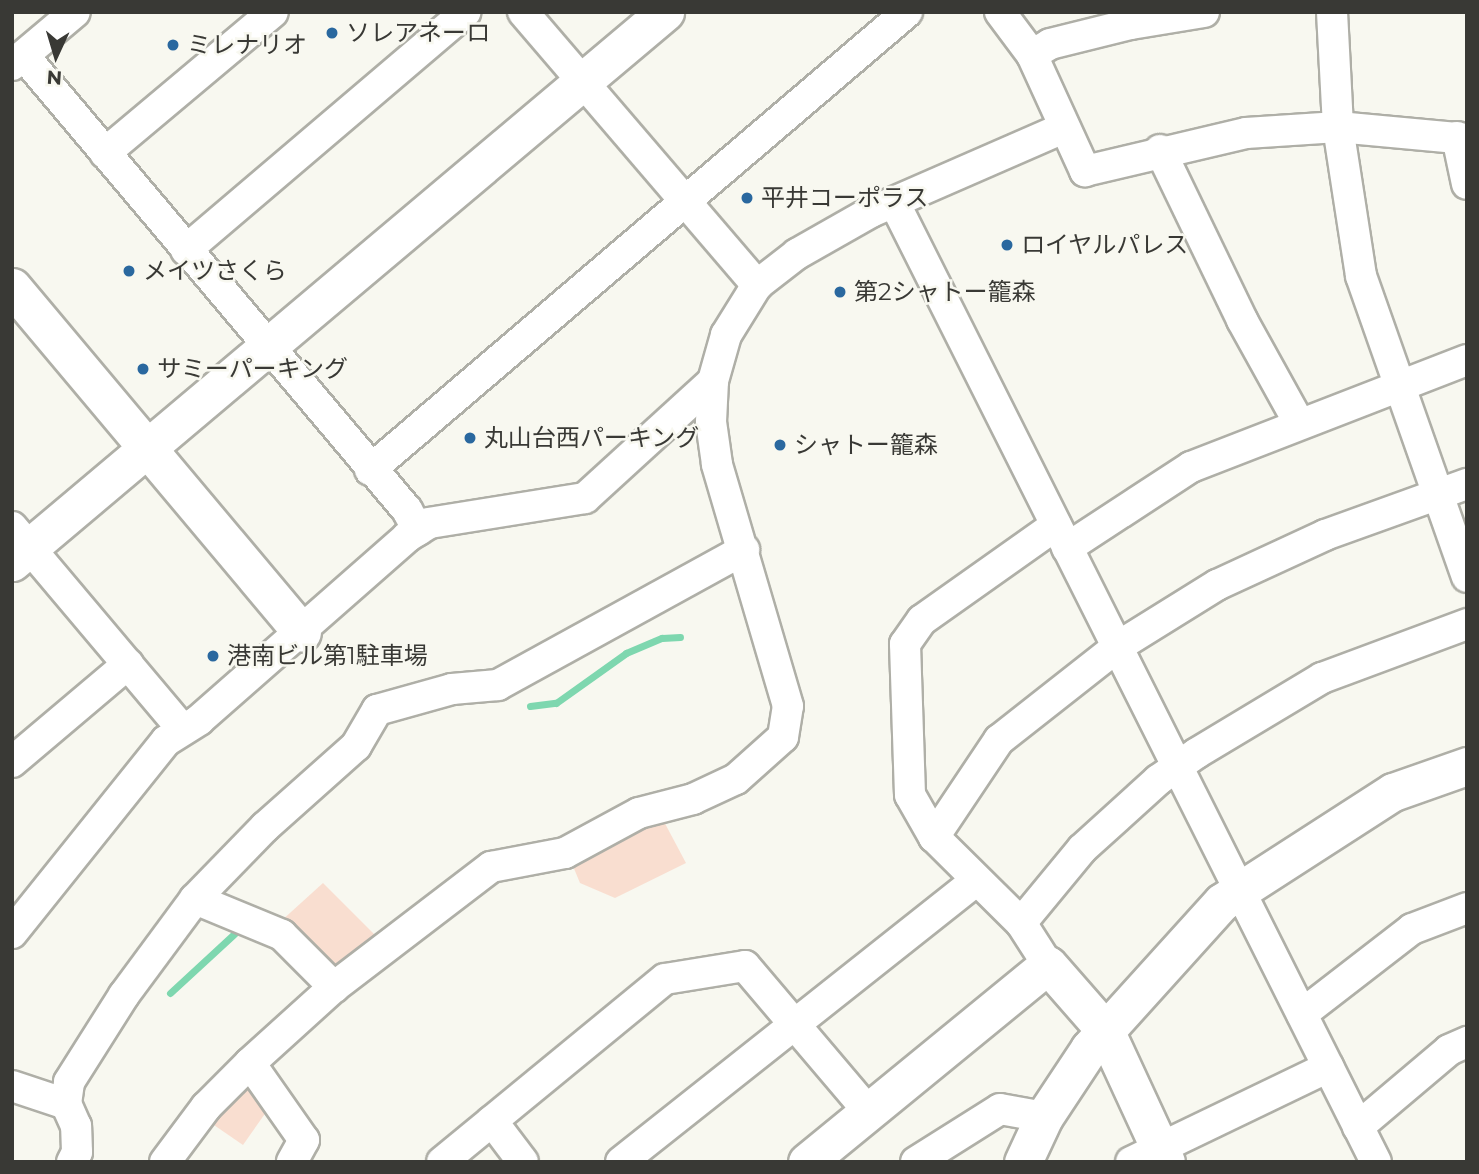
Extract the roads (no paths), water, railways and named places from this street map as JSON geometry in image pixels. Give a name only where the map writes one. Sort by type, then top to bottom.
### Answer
[{"type":"street","points":[[75,12],[18,60],[106,153],[370,470],[407,510],[418,530]]},
{"type":"street","points":[[106,153],[273,12]]},
{"type":"street","points":[[186,250],[467,12]]},
{"type":"street","points":[[523,12],[683,202],[757,285]]},
{"type":"street","points":[[183,730],[128,664],[18,545],[148,449],[665,12]]},
{"type":"street","points":[[370,470],[907,12]]},
{"type":"street","points":[[1000,12],[1032,55],[1063,128],[1086,171],[1160,150],[1246,133],[1338,127],[1462,138],[1467,184]]},
{"type":"street","points":[[1032,55],[1064,41],[1204,12]]},
{"type":"street","points":[[1332,12],[1338,127],[1361,275],[1435,496],[1467,577]]},
{"type":"street","points":[[165,1162],[206,1107],[250,1063],[334,987],[491,867],[565,853],[639,813],[693,799],[736,779],[783,737],[788,706],[717,464],[711,422],[713,381],[726,335],[757,285],[797,254],[894,202],[1063,128]]},
{"type":"street","points":[[1160,150],[1242,320],[1300,423]]},
{"type":"street","points":[[894,202],[1376,1162]]},
{"type":"street","points":[[12,287],[302,632]]},
{"type":"street","points":[[1328,1067],[1152,1157],[1105,1030],[1048,965],[1021,923],[934,837],[910,795],[905,644],[922,620],[1062,536],[1191,467],[1467,360]]},
{"type":"street","points":[[12,933],[166,741],[302,632],[418,530],[429,523],[585,498],[713,381]]},
{"type":"street","points":[[934,837],[999,740],[1117,646],[1217,585],[1325,535],[1467,485]]},
{"type":"street","points":[[72,1162],[78,1152],[76,1126],[66,1104],[69,1082],[124,995],[195,899],[265,827],[356,746],[377,710],[452,689],[498,685],[744,550]]},
{"type":"street","points":[[1021,923],[1082,849],[1179,765],[1322,678],[1467,624]]},
{"type":"street","points":[[12,762],[128,664]]},
{"type":"street","points":[[1023,1162],[1045,1117],[1105,1030],[1239,889],[1393,792],[1467,766]]},
{"type":"street","points":[[621,1162],[975,880]]},
{"type":"street","points":[[195,899],[282,935],[334,987]]},
{"type":"street","points":[[1302,1014],[1412,929],[1467,908]]},
{"type":"street","points":[[807,1162],[1048,965]]},
{"type":"street","points":[[442,1162],[665,979],[745,966],[868,1111]]},
{"type":"street","points":[[1358,1127],[1449,1050],[1467,1042]]},
{"type":"street","points":[[250,1063],[304,1140],[292,1162]]},
{"type":"street","points":[[12,1086],[66,1104]]},
{"type":"street","points":[[916,1162],[1000,1109],[1045,1117]]},
{"type":"street","points":[[492,1121],[523,1162]]},
{"type":"waterway","points":[[530,706],[556,703],[626,653],[662,638],[680,637]]},
{"type":"waterway","points":[[170,993],[235,933]]},
{"type":"place","name":"ソレアネーロ","points":[[332,33]]},
{"type":"place","name":"ミレナリオ","points":[[173,45]]},
{"type":"place","name":"平井コーポラス","points":[[747,198]]},
{"type":"place","name":"ロイヤルパレス","points":[[1007,245]]},
{"type":"place","name":"メイツさくら","points":[[129,271]]},
{"type":"place","name":"第2シャトー籠森","points":[[840,292]]},
{"type":"place","name":"サミーパーキング","points":[[143,369]]},
{"type":"place","name":"丸山台西パーキング","points":[[470,438]]},
{"type":"place","name":"シャトー籠森","points":[[780,445]]},
{"type":"place","name":"港南ビル第1駐車場","points":[[213,656]]}]
